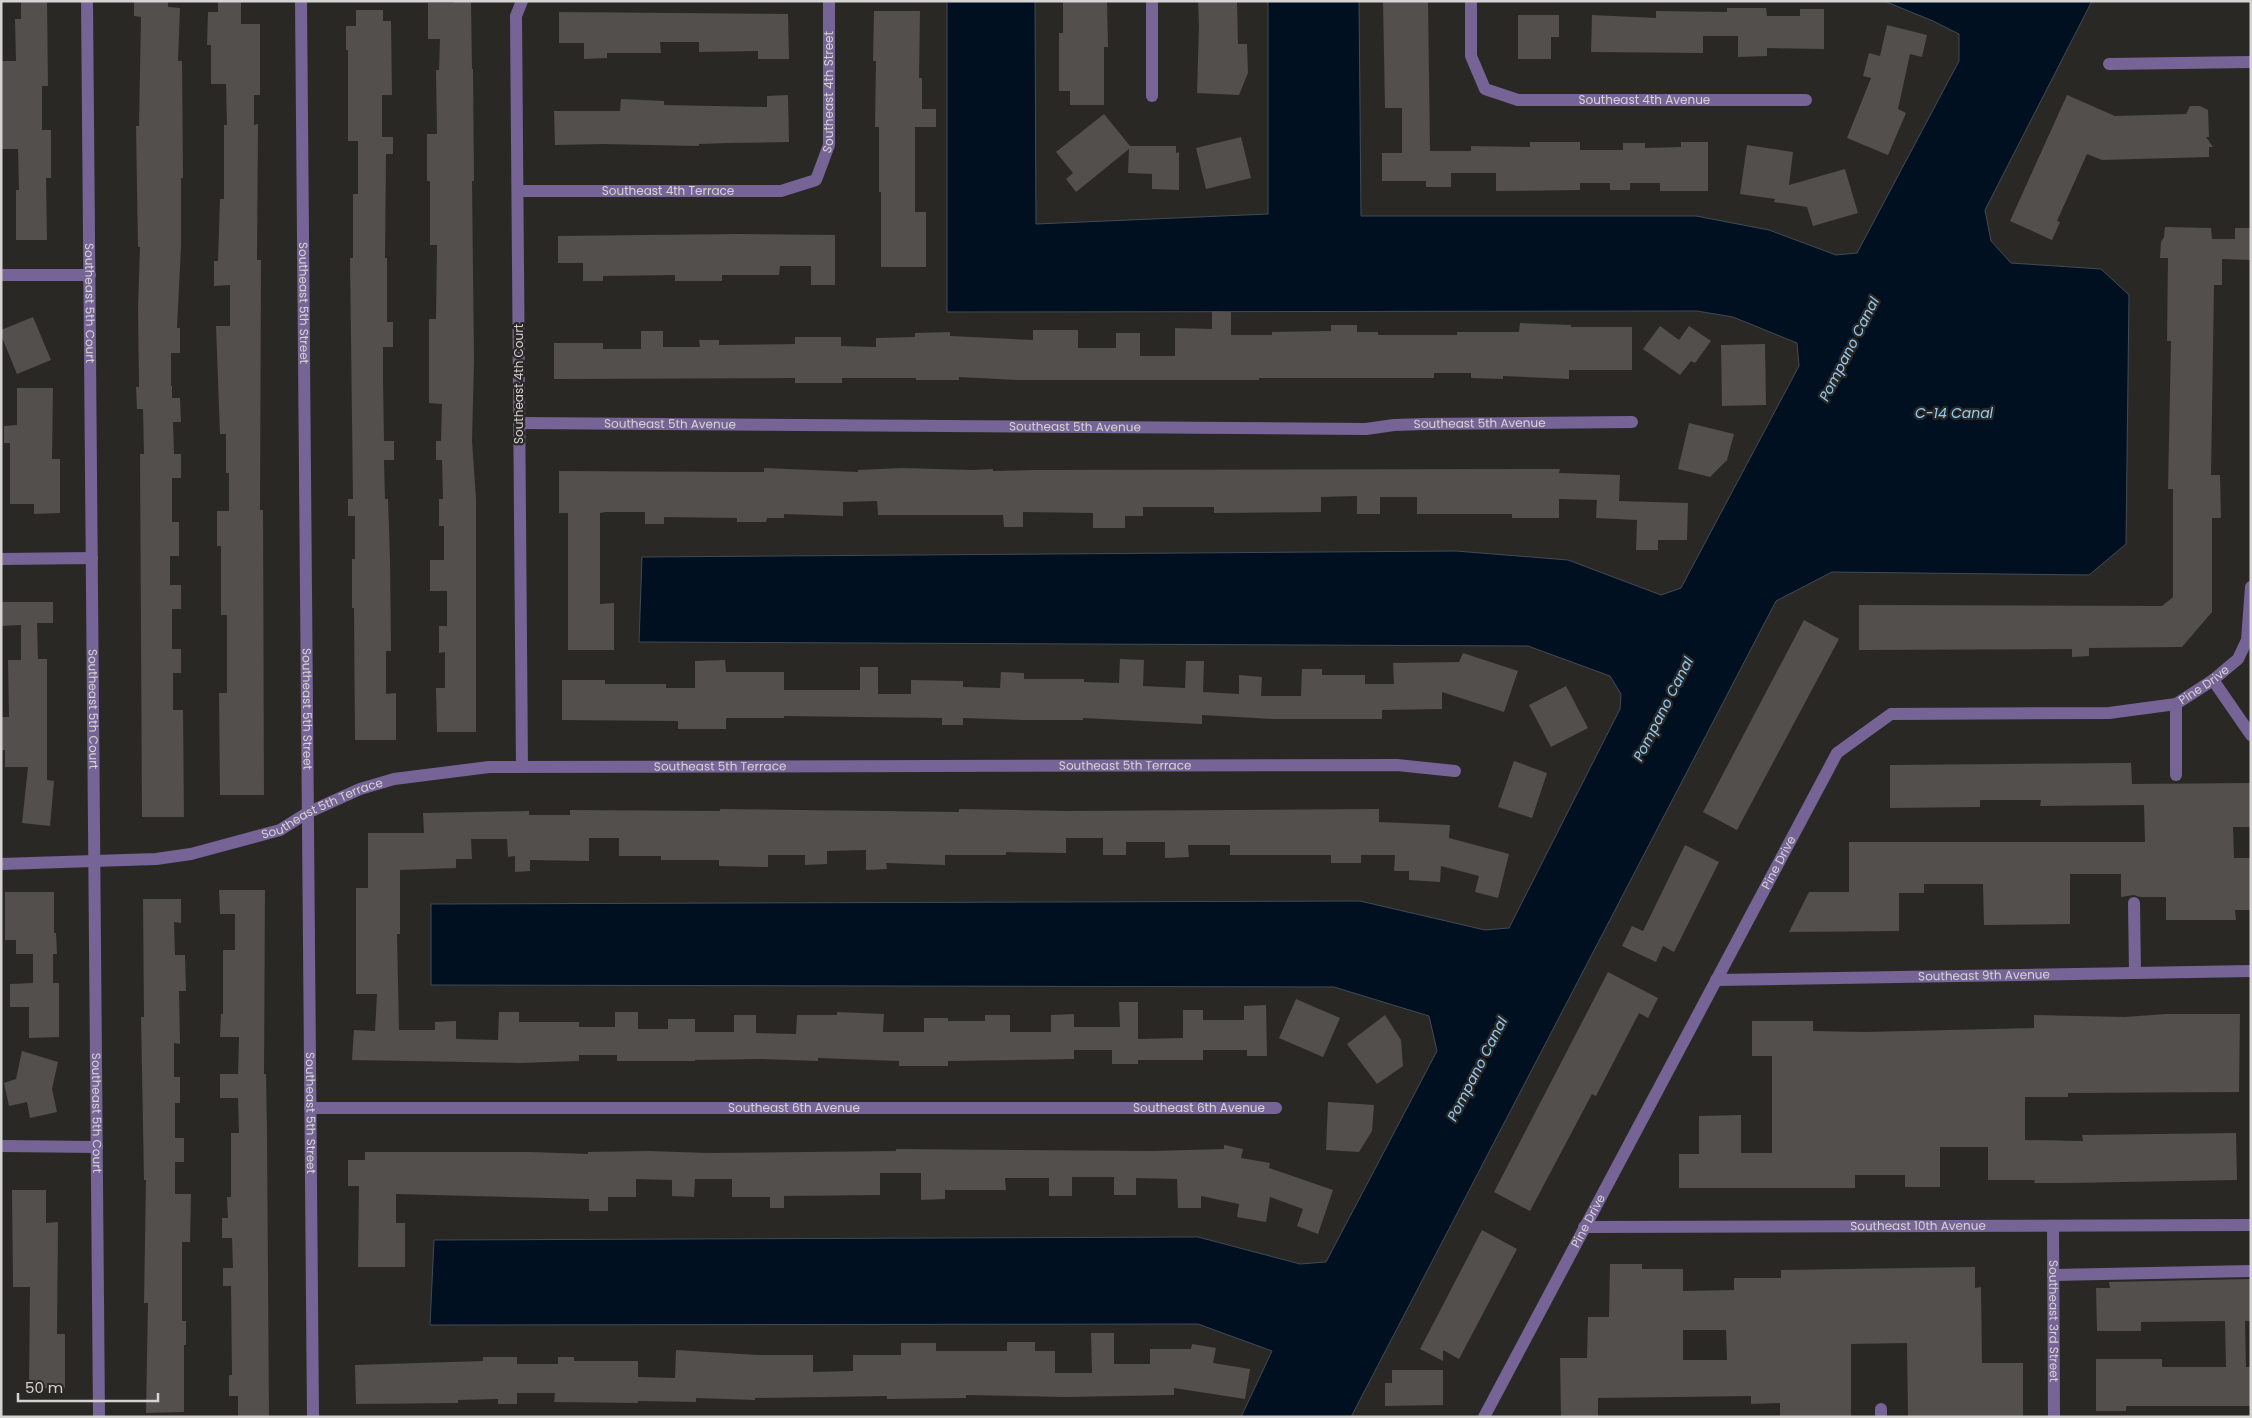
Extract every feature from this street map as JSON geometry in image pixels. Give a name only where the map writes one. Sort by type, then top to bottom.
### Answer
[{"type":"street","name":"Southeast 5th Court","points":[[87,1],[99,1417]]},
{"type":"street","name":"Southeast 5th Street","points":[[301,1],[313,1417]]},
{"type":"street","name":"Southeast 4th Court","points":[[522,1],[516,16],[522,768]]},
{"type":"street","name":"Southeast 4th Street","points":[[816,180],[829,145],[829,1]]},
{"type":"street","points":[[1152,1],[1152,96]]},
{"type":"street","name":"Southeast 4th Avenue","points":[[1471,1],[1471,56],[1485,89],[1518,100],[1806,100]]},
{"type":"street","points":[[2109,64],[2251,62]]},
{"type":"street","name":"Southeast 4th Terrace","points":[[518,191],[781,192],[816,180]]},
{"type":"street","points":[[1,275],[90,275]]},
{"type":"street","name":"Southeast 5th Avenue","points":[[519,423],[1366,429],[1394,425],[1425,424],[1632,422]]},
{"type":"street","points":[[1,559],[92,558]]},
{"type":"street","name":"Pine Drive","points":[[1484,1417],[1837,753],[1891,714],[2109,713],[2176,704],[2213,680],[2238,659],[2249,641],[2251,587]]},
{"type":"street","points":[[2213,680],[2251,735]]},
{"type":"street","points":[[2176,704],[2176,775]]},
{"type":"street","name":"Southeast 5th Terrace","points":[[1,864],[156,860],[191,854],[280,830],[350,792],[394,780],[489,768],[1397,765],[1455,772]]},
{"type":"street","points":[[2134,903],[2134,972]]},
{"type":"street","name":"Southeast 9th Avenue","points":[[1716,980],[2251,971]]},
{"type":"street","name":"Southeast 6th Avenue","points":[[310,1108],[1276,1108]]},
{"type":"street","points":[[1,1146],[97,1147]]},
{"type":"street","name":"Southeast 10th Avenue","points":[[1584,1227],[2251,1225]]},
{"type":"street","name":"Southeast 3rd Street","points":[[2053,1226],[2054,1417]]},
{"type":"street","points":[[2053,1275],[2251,1270]]},
{"type":"water","name":"C-14 Canal","points":[[947,1],[1035,1],[1036,224],[1268,214],[1268,1],[1359,1],[1361,216],[1696,216],[1769,230],[1836,255],[1857,253],[1959,61],[1959,34],[1884,1],[2092,1],[1985,210],[1991,241],[2011,263],[2101,269],[2129,295],[2126,544],[2089,575],[1832,572],[1776,601],[1351,1417],[1241,1417],[1272,1351],[1198,1324],[430,1325],[434,1240],[1198,1237],[1300,1264],[1326,1262],[1437,1051],[1429,1016],[1334,987],[431,985],[431,904],[1360,901],[1485,930],[1509,928],[1620,709],[1621,694],[1610,676],[1528,646],[639,642],[642,557],[1456,551],[1568,560],[1661,595],[1681,588],[1799,366],[1797,343],[1733,317],[1697,311],[947,312]]},
{"type":"building","points":[[47,1],[48,86],[42,86],[42,130],[51,130],[51,178],[46,178],[47,240],[16,240],[16,190],[19,190],[18,149],[1,149],[1,61],[16,61],[15,19],[21,19],[21,2]]},
{"type":"building","points":[[134,1],[168,1],[168,7],[180,8],[178,61],[182,61],[183,178],[181,178],[181,247],[177,328],[180,328],[180,353],[171,353],[171,386],[172,398],[180,398],[181,422],[173,422],[174,454],[181,454],[181,478],[172,478],[172,522],[179,522],[179,556],[170,556],[170,585],[181,585],[181,609],[172,609],[172,649],[181,649],[181,673],[173,673],[173,710],[183,710],[184,817],[142,817],[140,454],[144,454],[143,409],[137,409],[136,387],[139,387],[138,308],[140,247],[138,247],[136,126],[139,126],[141,17],[134,16]]},
{"type":"building","points":[[218,1],[241,1],[241,24],[260,24],[260,95],[254,95],[254,125],[258,124],[257,260],[261,260],[260,510],[263,510],[264,795],[220,795],[219,693],[227,693],[227,615],[221,615],[221,546],[217,546],[217,511],[229,511],[229,473],[226,473],[226,434],[220,434],[216,326],[230,326],[230,285],[214,286],[214,261],[218,261],[220,199],[224,199],[224,125],[227,125],[226,84],[211,84],[211,45],[207,45],[208,12],[218,12]]},
{"type":"building","points":[[454,1],[471,1],[474,181],[472,181],[474,361],[472,441],[476,499],[476,732],[437,732],[436,688],[445,688],[445,652],[439,653],[439,626],[447,626],[447,591],[430,591],[430,560],[444,560],[444,526],[439,526],[439,499],[443,499],[442,460],[436,460],[436,441],[441,441],[442,404],[429,403],[429,319],[436,319],[437,245],[430,245],[430,181],[427,181],[427,134],[437,134],[436,70],[439,70],[440,39],[428,39],[428,3],[454,3]]},
{"type":"building","points":[[1063,1],[1107,1],[1108,47],[1104,47],[1104,105],[1070,105],[1070,91],[1059,91],[1059,33],[1063,33]]},
{"type":"building","points":[[1198,1],[1237,1],[1238,44],[1247,44],[1248,73],[1239,95],[1197,93]]},
{"type":"building","points":[[1383,1],[1428,1],[1430,151],[1471,151],[1471,146],[1530,147],[1530,142],[1580,142],[1580,150],[1623,150],[1623,143],[1645,143],[1645,148],[1681,147],[1681,142],[1708,142],[1708,191],[1660,191],[1660,183],[1630,183],[1630,190],[1610,190],[1610,183],[1580,183],[1580,190],[1496,191],[1496,173],[1451,173],[1451,187],[1426,187],[1426,181],[1382,181],[1382,153],[1402,153],[1402,108],[1385,108]]},
{"type":"building","points":[[1727,8],[1766,8],[1767,16],[1800,16],[1800,9],[1824,9],[1824,49],[1767,48],[1767,56],[1738,57],[1738,36],[1703,36],[1703,53],[1591,52],[1592,15],[1656,18],[1656,11],[1727,12]]},
{"type":"building","points":[[356,10],[383,10],[383,21],[391,21],[392,95],[382,95],[382,137],[393,137],[393,154],[386,154],[385,258],[387,258],[387,322],[393,322],[393,347],[383,347],[383,382],[384,441],[394,441],[394,460],[384,460],[385,499],[388,499],[391,651],[386,651],[386,694],[396,693],[396,740],[355,740],[352,559],[355,559],[355,516],[348,516],[348,499],[353,499],[350,258],[353,258],[353,194],[358,194],[358,141],[348,141],[348,50],[346,50],[346,26],[356,26]]},
{"type":"building","points":[[874,11],[920,11],[919,78],[922,78],[922,109],[936,109],[936,127],[915,127],[915,212],[926,212],[926,267],[881,267],[879,127],[875,127],[876,61],[873,61]]},
{"type":"building","points":[[559,12],[788,14],[789,59],[758,59],[758,51],[699,52],[699,42],[660,42],[661,53],[607,53],[607,58],[584,59],[584,43],[559,43]]},
{"type":"building","points":[[1518,15],[1559,15],[1559,37],[1551,37],[1551,59],[1518,59]]},
{"type":"building","points":[[1887,25],[1927,35],[1922,57],[1910,54],[1898,109],[1906,113],[1888,155],[1847,138],[1871,78],[1863,76],[1869,53],[1880,56]]},
{"type":"building","points":[[788,95],[789,142],[699,144],[699,146],[555,145],[554,111],[620,111],[621,99],[664,101],[664,105],[767,107],[767,96]]},
{"type":"building","points":[[2067,95],[2115,116],[2186,114],[2190,106],[2200,106],[2208,110],[2209,137],[2206,137],[2213,147],[2209,147],[2209,157],[2102,160],[2087,154],[2057,221],[2060,222],[2052,240],[2010,221]]},
{"type":"building","points":[[1104,114],[1130,146],[1176,146],[1176,153],[1179,152],[1179,190],[1152,189],[1152,174],[1128,173],[1129,149],[1076,192],[1066,179],[1073,173],[1056,152]]},
{"type":"building","points":[[1241,137],[1251,178],[1206,189],[1196,148]]},
{"type":"building","points":[[1747,145],[1793,152],[1789,185],[1845,169],[1858,213],[1813,226],[1807,207],[1774,202],[1775,199],[1740,194]]},
{"type":"building","points":[[2165,227],[2211,228],[2212,239],[2235,239],[2235,228],[2251,228],[2251,260],[2222,259],[2222,285],[2214,285],[2211,475],[2220,475],[2221,518],[2212,518],[2212,612],[2182,647],[2089,648],[2089,656],[2072,657],[2072,649],[1859,650],[1859,605],[2162,606],[2173,597],[2173,489],[2168,489],[2171,341],[2167,341],[2168,258],[2160,258],[2161,242],[2164,237]]},
{"type":"building","points":[[835,235],[835,285],[811,285],[811,266],[780,266],[779,275],[722,275],[722,281],[675,281],[675,275],[603,276],[603,281],[583,281],[583,263],[558,263],[558,236]]},
{"type":"building","points":[[1212,311],[1231,312],[1231,335],[1272,335],[1272,332],[1331,331],[1331,325],[1357,325],[1357,332],[1378,332],[1378,335],[1457,335],[1457,332],[1519,332],[1520,323],[1571,325],[1571,327],[1632,327],[1632,370],[1569,370],[1569,379],[1503,376],[1503,379],[1471,378],[1471,373],[1434,373],[1434,378],[1259,378],[1259,380],[1017,380],[959,377],[959,380],[916,380],[916,378],[842,378],[842,383],[795,383],[795,378],[554,379],[554,343],[603,343],[603,349],[641,349],[641,331],[663,331],[663,347],[700,347],[699,340],[719,340],[719,345],[795,344],[795,337],[841,337],[841,346],[876,347],[876,338],[915,337],[915,333],[950,332],[950,336],[1033,340],[1033,330],[1078,330],[1078,348],[1116,348],[1116,333],[1140,333],[1140,356],[1175,356],[1175,328],[1212,329]]},
{"type":"building","points":[[33,317],[51,360],[17,374],[1,335],[1,330]]},
{"type":"building","points":[[1660,326],[1679,340],[1689,326],[1711,341],[1695,363],[1691,361],[1680,375],[1643,349]]},
{"type":"building","points":[[1765,344],[1766,405],[1722,406],[1721,345]]},
{"type":"building","points":[[17,388],[53,388],[52,459],[60,459],[60,513],[34,514],[34,504],[10,504],[10,443],[4,443],[4,426],[17,425]]},
{"type":"building","points":[[1689,423],[1734,434],[1727,460],[1710,477],[1678,469]]},
{"type":"building","points":[[764,468],[858,472],[858,470],[902,468],[993,469],[993,471],[1560,469],[1559,473],[1620,475],[1619,501],[1688,503],[1687,540],[1658,540],[1658,550],[1636,550],[1637,520],[1596,518],[1597,500],[1559,499],[1559,518],[1512,518],[1512,514],[1417,514],[1417,497],[1380,497],[1380,514],[1357,514],[1357,496],[1321,497],[1321,512],[1214,513],[1214,507],[1143,507],[1143,516],[1125,516],[1125,528],[1093,528],[1093,513],[1023,512],[1023,527],[1004,527],[1003,515],[878,515],[877,501],[843,502],[843,516],[784,514],[784,518],[767,518],[766,522],[737,522],[737,518],[664,517],[664,524],[645,524],[645,512],[606,512],[600,513],[600,604],[614,603],[614,650],[568,650],[568,513],[559,513],[559,471],[764,472]]},
{"type":"building","points":[[1,602],[53,602],[53,623],[37,623],[38,659],[47,659],[47,780],[54,781],[50,826],[22,823],[28,767],[5,767],[5,750],[1,750],[1,717],[9,717],[8,660],[21,660],[21,625],[1,626]]},
{"type":"building","points":[[1804,620],[1839,639],[1737,830],[1703,812]]},
{"type":"building","points":[[1463,653],[1518,671],[1504,712],[1442,692],[1442,709],[1382,710],[1382,719],[1273,719],[1202,715],[1202,724],[1083,718],[1083,720],[1022,720],[963,718],[963,725],[942,725],[942,718],[784,716],[784,718],[726,718],[726,729],[678,729],[678,721],[562,720],[562,680],[605,680],[605,684],[666,684],[666,688],[695,688],[695,661],[725,660],[726,672],[784,672],[784,690],[860,690],[860,667],[878,667],[878,694],[911,694],[911,680],[963,681],[963,687],[1000,688],[1001,672],[1024,673],[1024,679],[1084,679],[1084,682],[1119,683],[1120,659],[1144,660],[1143,686],[1185,688],[1186,661],[1204,661],[1203,692],[1239,694],[1239,675],[1262,677],[1261,696],[1301,696],[1302,669],[1322,669],[1322,675],[1365,675],[1365,684],[1394,684],[1393,663],[1459,662]]},
{"type":"building","points":[[1566,686],[1588,728],[1551,747],[1529,705]]},
{"type":"building","points":[[1514,761],[1547,773],[1532,818],[1498,807]]},
{"type":"building","points":[[2131,763],[2132,784],[2251,783],[2251,827],[2233,827],[2234,858],[2251,858],[2251,910],[2235,910],[2236,920],[2166,920],[2166,897],[2140,897],[2134,895],[2121,897],[2121,874],[2070,874],[2070,924],[1984,925],[1983,884],[1924,884],[1924,893],[1899,893],[1899,931],[1789,932],[1809,892],[1849,892],[1849,842],[2145,842],[2144,805],[2040,806],[2041,800],[1980,800],[1980,807],[1890,808],[1890,765]]},
{"type":"building","points":[[720,809],[959,812],[959,809],[1066,811],[1379,809],[1379,822],[1450,825],[1449,838],[1509,854],[1498,898],[1475,892],[1479,876],[1441,866],[1440,882],[1409,880],[1409,871],[1394,871],[1395,855],[1361,855],[1361,863],[1331,863],[1331,855],[1230,855],[1230,845],[1188,845],[1189,857],[1165,858],[1165,842],[1126,842],[1126,855],[1103,855],[1103,838],[1066,838],[1066,853],[1006,852],[1006,855],[945,855],[945,865],[886,863],[887,869],[866,870],[866,850],[827,851],[827,864],[805,865],[805,855],[768,855],[768,867],[719,866],[719,860],[661,860],[661,856],[619,856],[619,838],[589,838],[589,861],[530,860],[530,871],[515,872],[515,856],[508,857],[507,839],[471,839],[472,859],[456,859],[456,868],[400,870],[400,934],[397,934],[399,1030],[435,1030],[435,1022],[456,1021],[456,1039],[498,1040],[499,1012],[519,1012],[519,1022],[579,1022],[579,1027],[615,1027],[615,1012],[638,1012],[638,1029],[668,1029],[668,1019],[695,1019],[695,1032],[734,1032],[734,1015],[756,1015],[756,1033],[796,1034],[797,1015],[837,1015],[837,1012],[884,1014],[883,1032],[924,1032],[924,1018],[948,1018],[948,1021],[985,1021],[985,1015],[1010,1015],[1010,1032],[1051,1032],[1051,1015],[1074,1014],[1074,1027],[1120,1027],[1119,1002],[1138,1002],[1138,1039],[1183,1038],[1183,1010],[1203,1010],[1203,1020],[1244,1020],[1244,1006],[1266,1005],[1267,1056],[1247,1056],[1247,1050],[1203,1050],[1203,1060],[1138,1060],[1138,1064],[1112,1064],[1112,1050],[1074,1050],[1074,1059],[948,1061],[948,1066],[899,1066],[899,1061],[818,1058],[818,1061],[761,1059],[617,1061],[617,1055],[579,1055],[579,1061],[519,1063],[352,1060],[354,1030],[375,1031],[377,994],[356,994],[356,888],[368,888],[368,833],[424,833],[423,813],[529,811],[529,815],[570,815],[570,810],[720,811]]},
{"type":"building","points":[[1685,845],[1719,862],[1674,952],[1663,946],[1656,962],[1622,946],[1632,926],[1643,931]]},
{"type":"building","points":[[219,890],[265,890],[264,1074],[266,1074],[267,1133],[269,1417],[238,1417],[238,1396],[229,1396],[229,1375],[232,1375],[231,1286],[223,1286],[223,1268],[233,1268],[232,1238],[222,1238],[222,1218],[228,1218],[227,1197],[231,1197],[231,1133],[239,1133],[238,1098],[220,1098],[220,1074],[238,1074],[239,1037],[220,1037],[221,1014],[223,1014],[223,950],[235,950],[235,914],[220,914]]},
{"type":"building","points":[[5,892],[54,892],[54,933],[56,933],[57,954],[53,954],[53,983],[59,983],[59,1037],[29,1038],[29,1007],[10,1007],[10,984],[33,983],[33,954],[16,954],[16,940],[5,940]]},
{"type":"building","points":[[143,899],[181,899],[181,923],[174,922],[175,955],[185,955],[186,991],[179,991],[180,1044],[174,1043],[174,1077],[180,1077],[180,1103],[175,1103],[175,1138],[184,1138],[184,1162],[175,1162],[175,1194],[191,1194],[190,1242],[182,1242],[182,1321],[186,1321],[184,1412],[146,1413],[148,1303],[144,1303],[146,1180],[144,1180],[141,1017],[144,1017]]},
{"type":"building","points":[[1608,972],[1658,998],[1648,1018],[1639,1013],[1596,1096],[1592,1094],[1530,1211],[1494,1192]]},
{"type":"building","points":[[1296,999],[1340,1018],[1323,1057],[1279,1038]]},
{"type":"building","points":[[2166,1014],[2240,1014],[2239,1092],[2068,1093],[2068,1097],[2025,1097],[2025,1140],[2083,1141],[2082,1135],[2236,1133],[2237,1180],[2034,1183],[2035,1180],[1988,1180],[1988,1147],[1940,1147],[1940,1187],[1905,1187],[1905,1175],[1855,1175],[1855,1188],[1679,1188],[1679,1154],[1699,1154],[1699,1116],[1741,1115],[1741,1153],[1772,1153],[1772,1056],[1752,1056],[1752,1021],[1813,1021],[1813,1031],[1865,1032],[2034,1028],[2034,1015],[2125,1017]]},
{"type":"building","points":[[1385,1015],[1401,1040],[1403,1066],[1377,1084],[1347,1044]]},
{"type":"building","points":[[22,1051],[58,1062],[52,1089],[57,1112],[30,1118],[27,1102],[9,1106],[4,1083],[16,1079]]},
{"type":"building","points":[[1328,1102],[1374,1105],[1372,1131],[1359,1152],[1326,1150]]},
{"type":"building","points":[[1224,1145],[1243,1149],[1241,1158],[1270,1163],[1269,1168],[1333,1190],[1318,1234],[1297,1226],[1303,1209],[1270,1197],[1266,1222],[1237,1217],[1239,1204],[1201,1196],[1201,1208],[1178,1208],[1177,1179],[1136,1178],[1136,1195],[1114,1195],[1114,1177],[1072,1177],[1072,1196],[1049,1196],[1049,1178],[1005,1178],[1006,1190],[945,1190],[945,1199],[921,1200],[921,1173],[880,1173],[880,1195],[784,1196],[784,1208],[770,1208],[770,1197],[732,1197],[732,1179],[695,1179],[694,1197],[672,1196],[672,1180],[636,1179],[636,1197],[608,1197],[608,1211],[589,1211],[589,1199],[396,1194],[396,1223],[405,1223],[405,1267],[358,1267],[359,1186],[348,1186],[348,1160],[365,1160],[365,1152],[588,1154],[588,1152],[649,1151],[708,1153],[896,1151],[896,1149],[1152,1151],[1224,1149]]},
{"type":"building","points":[[12,1190],[46,1190],[46,1223],[58,1222],[57,1334],[65,1334],[65,1388],[29,1388],[30,1287],[13,1287]]},
{"type":"building","points":[[1482,1230],[1517,1249],[1459,1359],[1443,1350],[1443,1361],[1420,1349]]},
{"type":"building","points":[[1610,1264],[1642,1264],[1642,1269],[1683,1269],[1683,1291],[1734,1290],[1734,1278],[1781,1278],[1781,1270],[1975,1267],[1975,1288],[1981,1287],[1982,1363],[2023,1363],[2023,1417],[1908,1417],[1907,1343],[1851,1344],[1851,1417],[1780,1417],[1780,1403],[1751,1404],[1751,1396],[1598,1398],[1598,1417],[1561,1417],[1560,1358],[1587,1358],[1588,1317],[1609,1317]],"holes":[[[1683,1330],[1726,1330],[1727,1360],[1683,1360]]]},
{"type":"building","points":[[2251,1279],[2251,1321],[2245,1321],[2246,1367],[2251,1367],[2251,1406],[2126,1406],[2126,1411],[2096,1411],[2096,1359],[2162,1359],[2162,1367],[2226,1367],[2225,1321],[2141,1322],[2141,1331],[2097,1331],[2096,1288],[2110,1288],[2109,1282]]},
{"type":"building","points":[[1091,1333],[1114,1333],[1114,1364],[1150,1364],[1150,1349],[1191,1349],[1192,1344],[1216,1348],[1213,1363],[1250,1369],[1245,1399],[1174,1388],[1174,1395],[1067,1397],[966,1395],[966,1398],[887,1399],[887,1396],[755,1398],[755,1400],[696,1398],[696,1402],[638,1401],[638,1403],[554,1402],[555,1393],[517,1393],[517,1404],[498,1404],[498,1399],[458,1400],[458,1403],[356,1404],[355,1365],[483,1361],[483,1357],[517,1357],[517,1364],[558,1364],[558,1357],[574,1357],[574,1361],[638,1361],[638,1377],[675,1378],[676,1350],[757,1355],[813,1355],[813,1372],[853,1371],[853,1355],[901,1355],[901,1343],[936,1343],[936,1351],[1007,1351],[1007,1342],[1035,1342],[1035,1351],[1055,1351],[1055,1373],[1092,1373]]},
{"type":"building","points":[[1392,1370],[1443,1370],[1443,1405],[1385,1406],[1385,1383],[1392,1383]]},
{"type":"water label","name":"Pompano Canal","points":[[1849,349]]},
{"type":"water label","name":"Pompano Canal","points":[[1663,709]]},
{"type":"water label","name":"Pompano Canal","points":[[1477,1069]]}]
